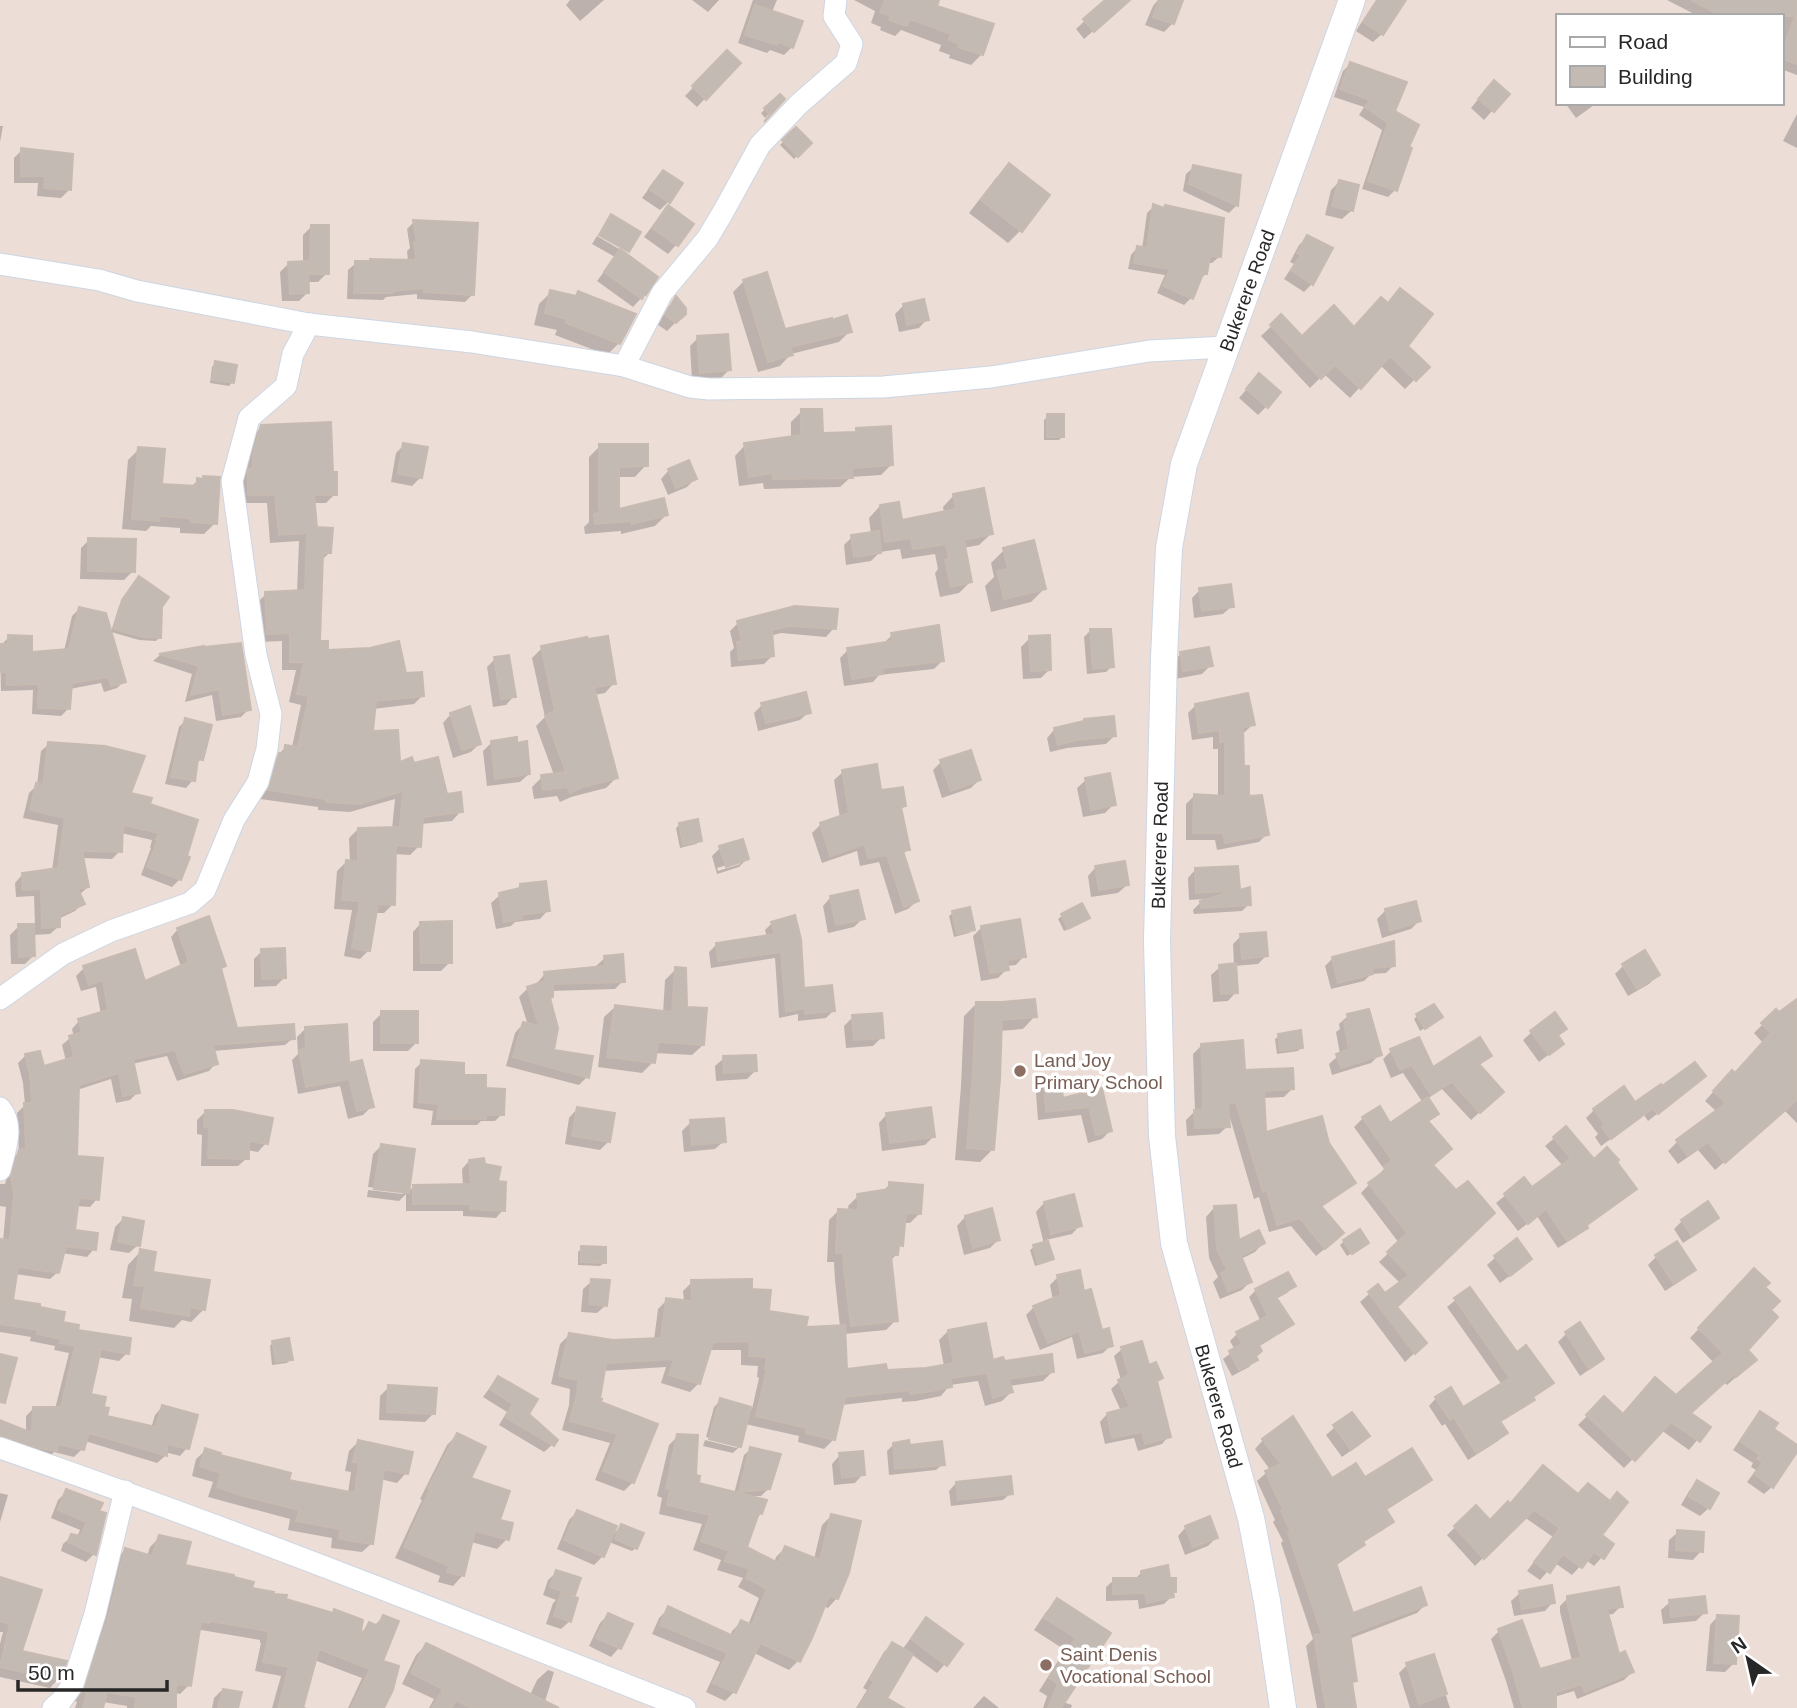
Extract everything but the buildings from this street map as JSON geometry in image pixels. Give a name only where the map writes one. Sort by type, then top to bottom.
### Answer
[{"type":"street","points":[[624,366],[662,293],[706,239],[760,145],[799,104],[846,63],[852,44],[834,16],[836,0]]},
{"type":"street","name":"Bukerere Road","points":[[1283,1708],[1251,1518],[1174,1243],[1162,1136],[1157,941],[1164,658],[1169,548],[1184,464],[1352,0]]},
{"type":"street","points":[[0,264],[99,280],[309,324],[472,342],[624,366],[690,387],[709,389],[883,387],[991,377],[1149,351],[1226,347]]},
{"type":"street","points":[[0,999],[64,954],[111,932],[190,903],[205,890],[234,820],[258,782],[267,749],[271,714],[256,654],[232,481],[249,418],[286,386],[293,354],[309,324]]},
{"type":"street","points":[[0,1108],[8,1125],[8,1138],[0,1170]]},
{"type":"street","points":[[0,1448],[125,1491],[685,1708]]},
{"type":"street","points":[[53,1708],[73,1684],[95,1614],[125,1491]]},
{"type":"place","name":"Land Joy Primary School","points":[[1020,1071]]},
{"type":"place","name":"Saint Denis Vocational School","points":[[1046,1665]]}]
